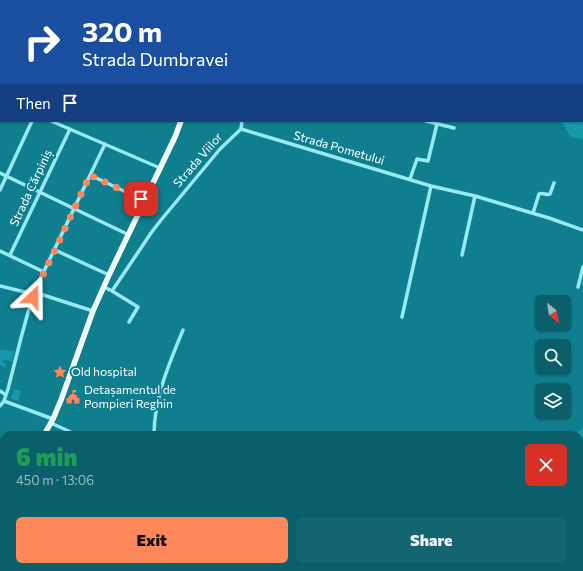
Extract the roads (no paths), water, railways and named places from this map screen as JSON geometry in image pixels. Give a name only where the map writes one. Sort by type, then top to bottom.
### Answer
[{"type":"highway","points":[[46,431],[61,400],[93,311],[175,137],[181,122]]},
{"type":"street","points":[[0,190],[32,122]]},
{"type":"street","points":[[53,122],[160,168]]},
{"type":"street","points":[[241,129],[242,122]]},
{"type":"street","points":[[430,122],[454,128]]},
{"type":"street","points":[[410,179],[417,159],[428,161],[437,124]]},
{"type":"street","name":"Strada Cărpiniș","points":[[10,255],[70,129]]},
{"type":"street","name":"Strada Pometului","points":[[241,129],[431,186],[475,196],[583,230]]},
{"type":"street","name":"Strada Viilor","points":[[112,291],[150,233],[220,148],[241,129]]},
{"type":"street","points":[[0,406],[4,401],[12,377],[21,338],[34,294],[105,144]]},
{"type":"street","points":[[0,174],[129,235]]},
{"type":"street","points":[[90,175],[145,201]]},
{"type":"street","points":[[533,214],[539,194],[550,194],[554,183]]},
{"type":"street","points":[[402,317],[431,186]]},
{"type":"street","points":[[462,255],[475,196]]},
{"type":"street","points":[[55,250],[109,275]]},
{"type":"street","points":[[0,251],[44,272]]},
{"type":"street","points":[[578,287],[583,267]]},
{"type":"street","points":[[0,286],[40,294],[93,311]]},
{"type":"street","points":[[104,286],[138,307],[129,322]]},
{"type":"street","points":[[154,431],[157,407],[164,378],[183,330]]},
{"type":"street","points":[[0,391],[6,395]]},
{"type":"street","points":[[4,401],[52,421],[70,431]]},
{"type":"place","name":"Old hospital","points":[[60,372]]},
{"type":"place","name":"Detașamentul de Pompieri Reghin","points":[[73,397]]}]
